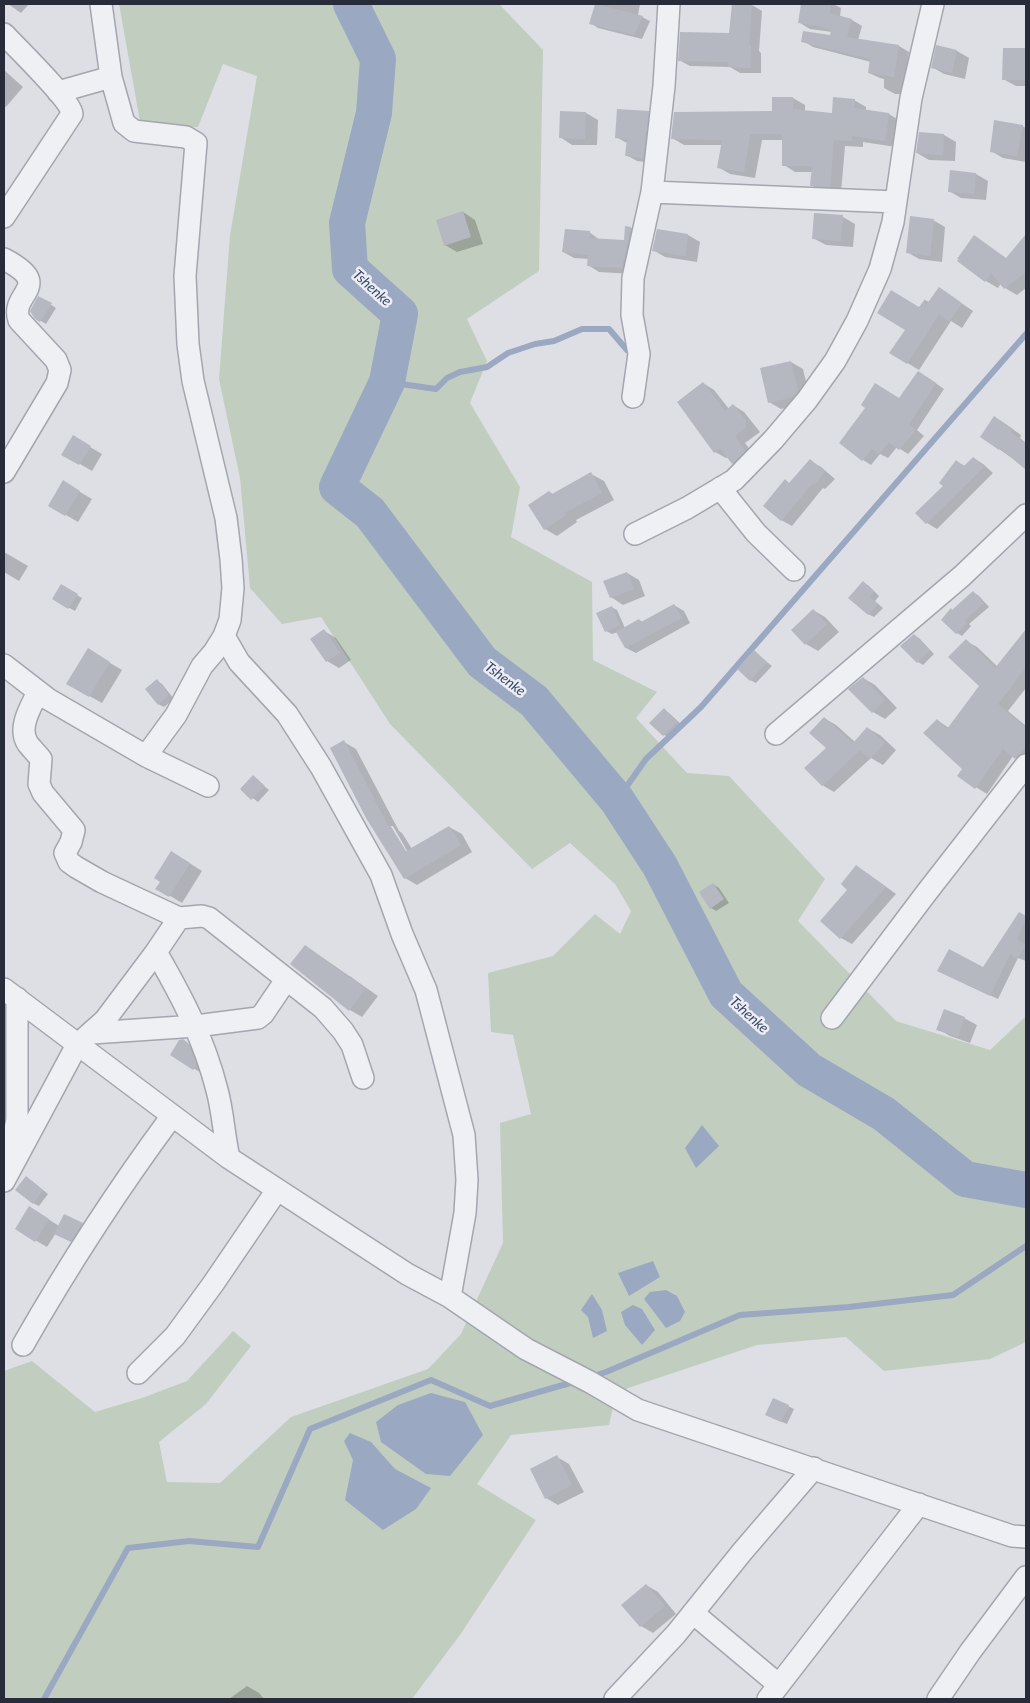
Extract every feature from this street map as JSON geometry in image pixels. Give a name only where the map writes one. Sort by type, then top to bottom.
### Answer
[{"type":"street","points":[[101,4],[111,77],[124,123],[134,131],[186,137],[196,143],[185,276],[188,344],[193,381],[226,518],[232,559],[233,588],[230,620],[219,644],[202,666],[176,715],[146,756]]},
{"type":"street","points":[[633,397],[639,354],[632,315],[633,278],[652,192],[664,86],[669,4]]},
{"type":"street","points":[[635,534],[687,508],[734,480],[773,440],[835,361],[857,321],[880,268],[893,222],[911,98],[933,4]]},
{"type":"street","points":[[4,34],[58,92],[72,110],[72,114],[4,217]]},
{"type":"street","points":[[58,92],[111,77]]},
{"type":"street","points":[[652,192],[896,202]]},
{"type":"street","points":[[4,259],[24,272],[30,282],[17,312],[18,320],[56,360],[60,370],[57,383],[4,472]]},
{"type":"street","points":[[720,488],[756,533],[794,570]]},
{"type":"street","points":[[776,734],[962,576],[1026,515]]},
{"type":"street","points":[[219,644],[239,662],[287,714],[330,784],[381,875],[402,934],[426,990],[464,1135],[467,1171],[465,1213],[450,1297]]},
{"type":"street","points":[[4,665],[38,692],[146,756],[208,786]]},
{"type":"street","points":[[38,692],[26,717],[24,735],[27,744],[42,759],[40,784],[43,793],[74,830],[71,842],[65,853],[67,858],[76,867],[102,882],[179,918],[202,916],[209,918],[323,1008],[343,1031],[352,1045],[363,1078]]},
{"type":"street","points":[[832,1018],[1026,765]]},
{"type":"street","points":[[16,1121],[85,1039],[105,1020],[179,918]]},
{"type":"street","points":[[156,952],[184,1000],[196,1026],[218,1093],[229,1158]]},
{"type":"street","points":[[85,1039],[258,1018],[263,1014],[286,980]]},
{"type":"street","points":[[10,994],[85,1039],[172,1116],[276,1190],[406,1274],[450,1297],[526,1349],[590,1382],[638,1410],[1012,1536],[1026,1537]]},
{"type":"street","points":[[4,1180],[16,1121],[10,994]]},
{"type":"street","points":[[23,1345],[60,1281],[142,1157],[172,1116]]},
{"type":"street","points":[[138,1373],[175,1336],[276,1190]]},
{"type":"street","points":[[615,1699],[676,1634],[742,1552],[814,1468]]},
{"type":"street","points":[[694,1613],[773,1692],[919,1504]]},
{"type":"street","points":[[938,1699],[970,1652],[1026,1578]]},
{"type":"green space","points":[[119,4],[500,4],[543,50],[539,271],[467,319],[487,361],[470,403],[520,487],[511,537],[592,582],[593,660],[657,692],[636,718],[687,773],[729,776],[825,879],[798,921],[896,1021],[990,1050],[1026,1016],[1026,1342],[990,1359],[884,1371],[846,1337],[757,1345],[628,1388],[616,1395],[609,1425],[511,1435],[477,1484],[536,1520],[460,1635],[412,1699],[4,1699],[4,1371],[32,1361],[95,1412],[142,1398],[187,1381],[233,1331],[251,1346],[206,1404],[159,1442],[167,1482],[220,1483],[291,1417],[428,1369],[461,1334],[503,1243],[500,1123],[531,1114],[513,1035],[491,1032],[488,973],[553,956],[595,914],[620,934],[631,911],[615,884],[570,843],[532,869],[390,724],[321,617],[282,624],[250,588],[240,478],[219,379],[230,235],[257,76],[223,64],[198,127],[141,127]]},
{"type":"water","points":[[702,1125],[719,1146],[696,1168],[685,1148]]},
{"type":"water","points":[[653,1261],[660,1277],[629,1296],[618,1273]]},
{"type":"water","points":[[666,1290],[677,1296],[685,1312],[680,1321],[666,1328],[644,1299],[650,1292]]},
{"type":"water","points":[[592,1294],[602,1310],[607,1331],[593,1338],[588,1317],[581,1310]]},
{"type":"water","points":[[633,1305],[642,1309],[655,1330],[642,1345],[625,1325],[621,1312]]},
{"type":"water","points":[[431,1393],[465,1402],[483,1435],[450,1476],[426,1474],[381,1442],[376,1422],[398,1405]]},
{"type":"water","points":[[350,1433],[371,1442],[395,1469],[431,1488],[416,1509],[383,1530],[345,1500],[353,1460],[344,1441]]},
{"type":"building","points":[[595,4],[643,16],[634,35],[589,24]]},
{"type":"building","points":[[732,4],[752,4],[749,45],[751,45],[750,68],[728,67],[728,62],[678,61],[680,32],[729,33]]},
{"type":"building","points":[[801,4],[831,4],[830,13],[852,19],[847,37],[899,45],[894,77],[868,73],[870,59],[801,42],[803,31],[830,35],[831,30],[798,23]]},
{"type":"building","points":[[936,45],[957,50],[952,73],[931,68]]},
{"type":"building","points":[[1003,48],[1026,48],[1026,80],[1002,80]]},
{"type":"building","points":[[772,97],[793,97],[793,109],[832,113],[833,97],[855,99],[854,108],[889,113],[885,141],[852,136],[852,141],[834,140],[830,187],[810,186],[812,166],[782,166],[782,134],[750,134],[744,172],[717,168],[722,140],[671,139],[674,112],[772,111]]},
{"type":"building","points":[[617,109],[649,111],[643,158],[625,156],[627,139],[615,138]]},
{"type":"building","points":[[560,111],[586,112],[585,139],[559,138]]},
{"type":"building","points":[[994,120],[1023,125],[1017,156],[990,152]]},
{"type":"building","points":[[919,132],[944,134],[943,155],[916,153]]},
{"type":"building","points":[[950,170],[976,173],[974,194],[948,192]]},
{"type":"building","points":[[463,211],[471,237],[444,246],[436,220]]},
{"type":"building","points":[[814,213],[843,215],[841,241],[812,239]]},
{"type":"building","points":[[910,216],[934,219],[930,256],[906,253]]},
{"type":"building","points":[[625,226],[631,227],[622,268],[587,266],[588,255],[562,252],[565,229],[590,231],[589,238],[624,240]]},
{"type":"building","points":[[657,229],[688,234],[685,256],[652,251]]},
{"type":"building","points":[[1026,234],[1026,272],[1004,289],[991,273],[985,282],[957,261],[974,235],[1006,258]]},
{"type":"building","points":[[939,287],[962,303],[949,322],[939,314],[907,364],[889,353],[905,330],[877,313],[891,290],[919,307],[925,299],[924,308]]},
{"type":"building","points":[[38,296],[52,303],[40,322],[35,319],[30,311]]},
{"type":"building","points":[[791,361],[798,391],[793,397],[768,403],[760,368]]},
{"type":"building","points":[[918,371],[936,383],[909,424],[916,430],[899,450],[889,442],[879,454],[872,449],[862,461],[839,443],[865,408],[861,405],[875,383],[899,398]]},
{"type":"building","points":[[703,382],[725,411],[733,404],[746,421],[746,427],[735,436],[745,451],[732,464],[720,448],[714,453],[677,402]]},
{"type":"building","points":[[994,416],[1013,429],[1011,432],[1026,444],[1026,470],[1000,448],[999,450],[980,437]]},
{"type":"building","points":[[73,435],[91,446],[79,465],[61,455]]},
{"type":"building","points":[[973,457],[984,467],[926,524],[915,513],[943,486],[939,483],[956,460],[964,466]]},
{"type":"building","points":[[810,459],[825,472],[814,485],[813,483],[781,521],[763,506],[785,479],[789,483]]},
{"type":"building","points":[[591,472],[602,493],[564,513],[566,515],[544,530],[528,505],[549,491],[552,494]]},
{"type":"building","points":[[63,480],[80,491],[65,516],[48,506]]},
{"type":"building","points":[[627,572],[634,589],[610,598],[603,581]]},
{"type":"building","points":[[863,581],[874,592],[870,597],[878,604],[868,615],[848,598]]},
{"type":"building","points":[[61,584],[78,594],[68,609],[52,599]]},
{"type":"building","points":[[973,591],[984,603],[964,621],[967,623],[956,634],[941,620],[951,608],[952,610]]},
{"type":"building","points":[[674,604],[682,618],[625,648],[616,632],[639,619],[641,622]]},
{"type":"building","points":[[612,606],[620,625],[605,632],[596,613]]},
{"type":"building","points":[[813,609],[827,624],[805,645],[791,630]]},
{"type":"building","points":[[324,629],[340,653],[326,662],[310,639]]},
{"type":"building","points":[[1026,629],[1026,667],[998,704],[1026,728],[1026,746],[1015,759],[1003,749],[975,789],[957,776],[962,769],[923,733],[937,719],[947,729],[979,686],[948,657],[966,639],[995,668]]},
{"type":"building","points":[[914,634],[930,650],[917,663],[900,646]]},
{"type":"building","points":[[88,648],[110,662],[89,697],[66,684]]},
{"type":"building","points":[[754,650],[767,662],[750,681],[737,669]]},
{"type":"building","points":[[863,677],[885,700],[872,713],[848,689]]},
{"type":"building","points":[[157,679],[169,695],[158,705],[145,689]]},
{"type":"building","points":[[664,708],[677,722],[663,736],[649,723]]},
{"type":"building","points":[[824,717],[853,743],[867,727],[885,743],[870,759],[860,750],[822,786],[804,768],[826,748],[809,733]]},
{"type":"building","points":[[344,740],[388,826],[390,825],[406,851],[449,826],[461,845],[404,879],[366,818],[330,748]]},
{"type":"building","points":[[253,775],[265,786],[251,800],[240,789]]},
{"type":"building","points":[[171,851],[190,863],[169,897],[155,889],[160,882],[154,878]]},
{"type":"building","points":[[856,865],[886,887],[840,939],[820,921],[847,890],[841,884]]},
{"type":"building","points":[[713,883],[724,899],[710,909],[699,892]]},
{"type":"building","points":[[1019,912],[1026,916],[1026,920],[1017,939],[1026,945],[1017,959],[1010,954],[990,996],[937,971],[949,949],[983,967]]},
{"type":"building","points":[[305,945],[349,978],[350,976],[366,988],[349,1011],[290,964]]},
{"type":"building","points":[[944,1009],[965,1017],[958,1037],[936,1030]]},
{"type":"building","points":[[183,1039],[188,1043],[194,1058],[196,1065],[193,1070],[170,1055],[179,1040]]},
{"type":"building","points":[[26,1176],[43,1190],[33,1204],[15,1190]]},
{"type":"building","points":[[29,1206],[49,1219],[35,1242],[15,1229]]},
{"type":"building","points":[[64,1214],[83,1223],[71,1242],[54,1234]]},
{"type":"building","points":[[773,1398],[789,1405],[781,1422],[765,1415]]},
{"type":"building","points":[[557,1455],[572,1485],[545,1499],[530,1469]]},
{"type":"building","points":[[646,1584],[665,1606],[640,1627],[621,1605]]},
{"type":"waterway","name":"Tshenke","points":[[351,4],[378,59],[374,113],[347,223],[350,269],[400,314],[387,382],[337,487],[370,513],[482,662],[534,701],[617,800],[660,866],[726,994],[809,1070],[884,1114],[965,1179],[1026,1190]]},
{"type":"waterway","points":[[387,382],[436,389],[447,378],[460,372],[487,367],[508,353],[535,344],[554,341],[582,329],[609,329],[627,350]]},
{"type":"waterway","points":[[617,800],[646,759],[701,707],[1026,334]]},
{"type":"waterway","points":[[591,1377],[740,1315],[849,1307],[953,1295],[1026,1246]]},
{"type":"waterway","points":[[44,1699],[128,1548],[189,1541],[258,1547],[310,1429],[431,1380],[490,1406],[577,1381]]}]
